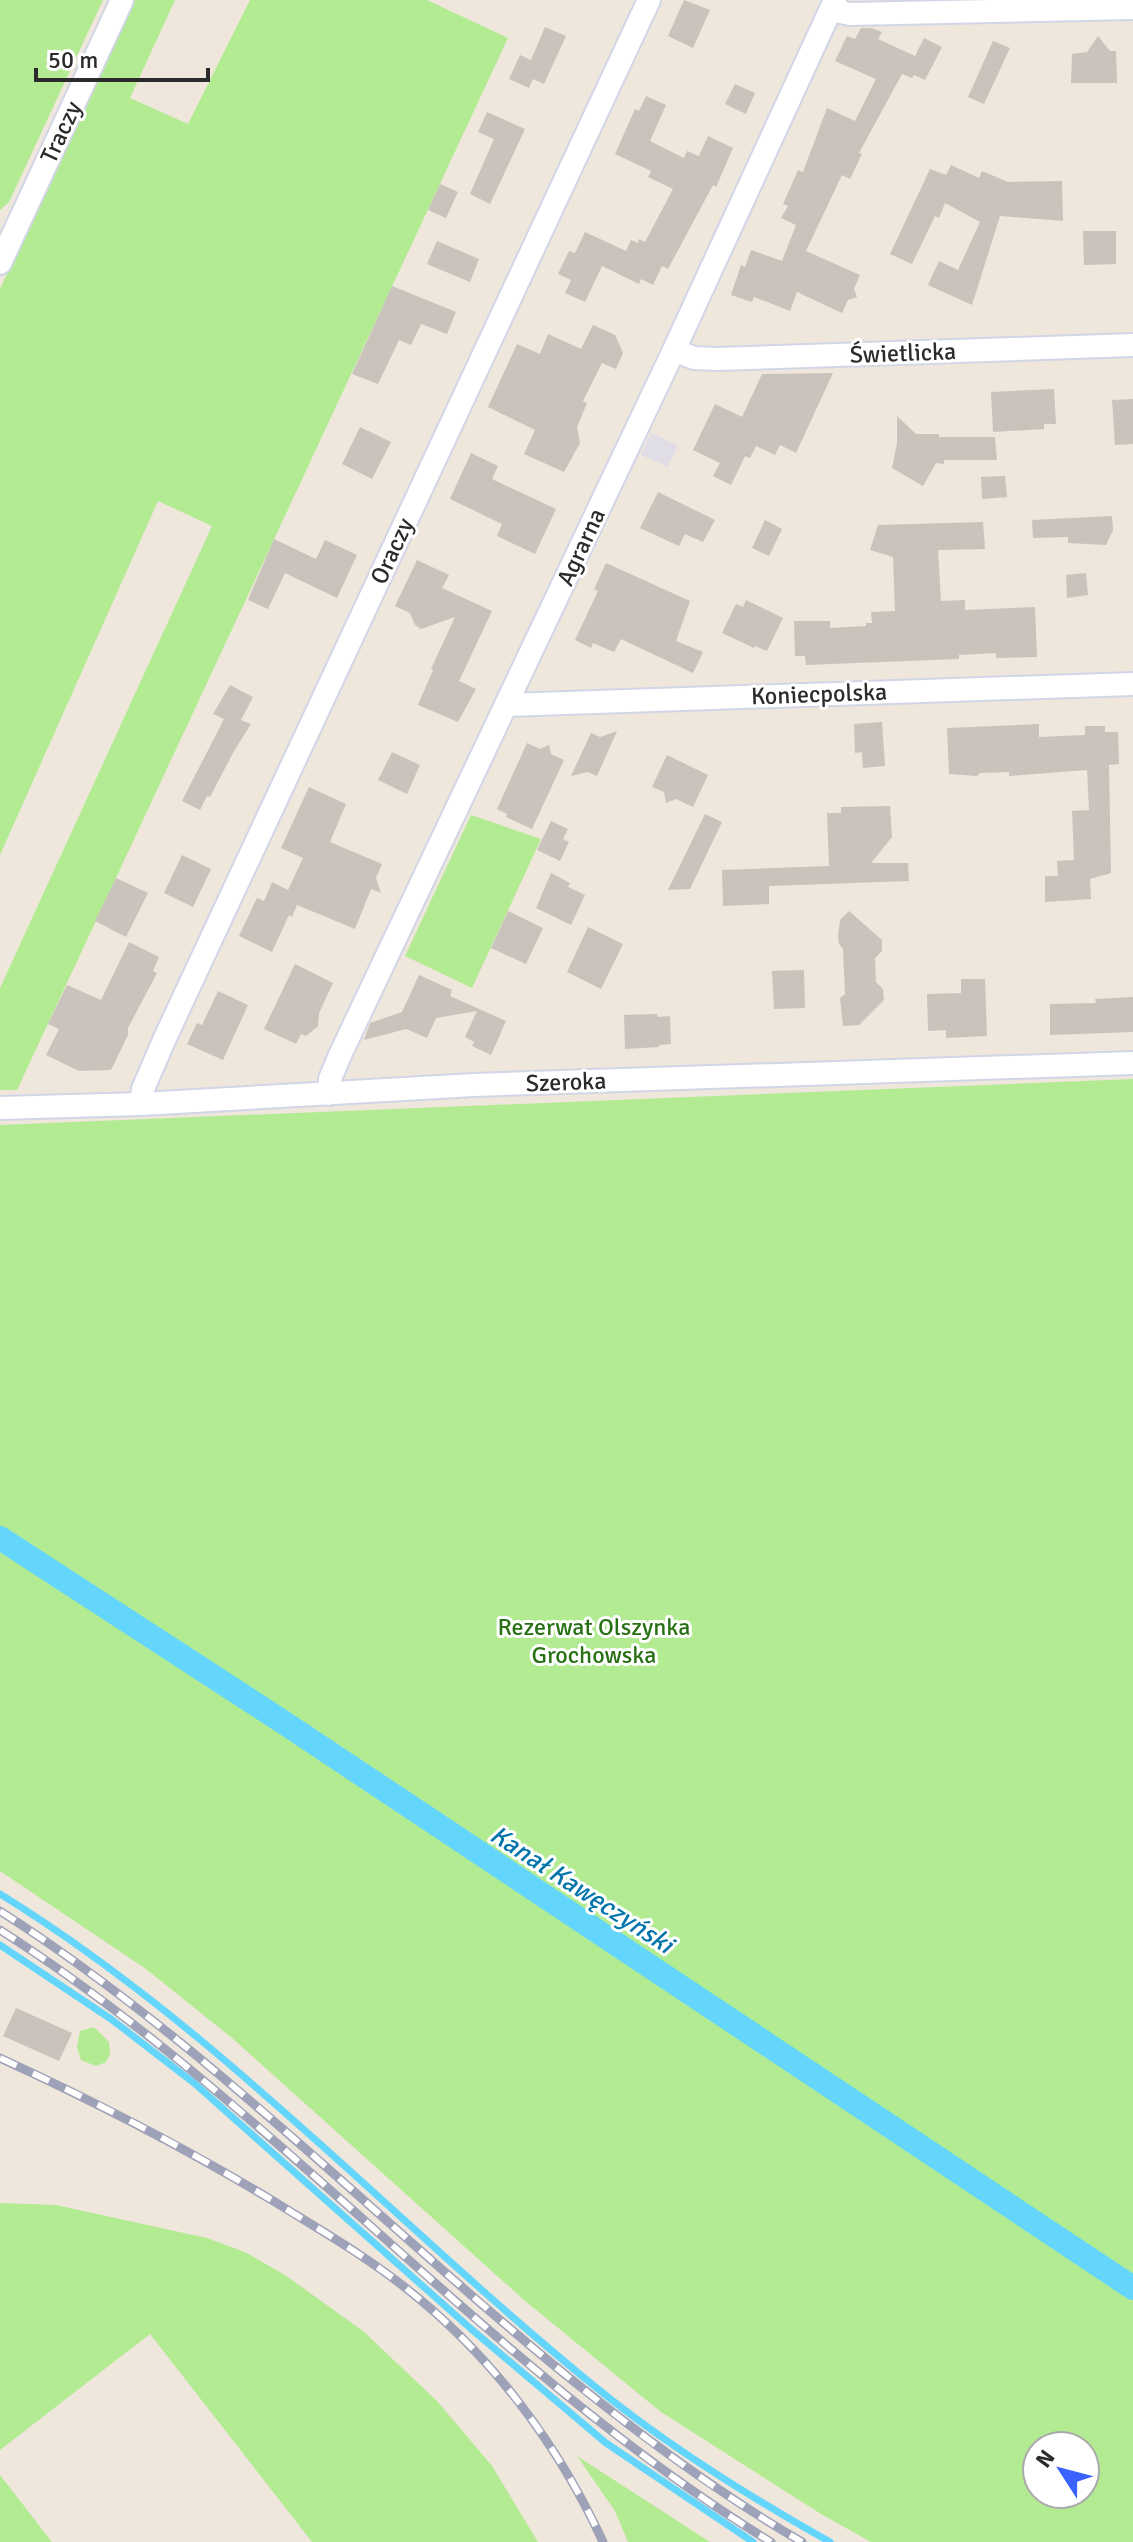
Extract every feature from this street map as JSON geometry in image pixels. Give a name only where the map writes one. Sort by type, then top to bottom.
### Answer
[{"type":"street","name":"Traczy","points":[[0,263],[122,0]]},
{"type":"street","name":"Oraczy","points":[[141,1104],[143,1089],[153,1065],[649,0]]},
{"type":"street","points":[[833,5],[850,14],[1133,8]]},
{"type":"street","name":"Agrarna","points":[[329,1094],[330,1079],[340,1055],[674,350],[833,5]]},
{"type":"street","name":"Świetlicka","points":[[674,350],[694,358],[718,359],[1133,345]]},
{"type":"street","name":"Koniecpolska","points":[[506,705],[1133,684]]},
{"type":"street","name":"Szeroka","points":[[0,1108],[141,1104],[474,1085],[1133,1063]]},
{"type":"shaded area","points":[[651,433],[678,445],[668,467],[641,455]]},
{"type":"green space","points":[[0,0],[103,0],[9,202],[0,210]]},
{"type":"green space","points":[[130,0],[175,0],[130,98],[188,124],[250,0],[427,0],[508,38],[17,1090],[0,1090],[0,988],[212,526],[158,501],[0,855],[0,289],[126,15]]},
{"type":"green space","points":[[471,815],[541,839],[472,988],[405,956]]},
{"type":"green space","name":"Rezerwat Olszynka Grochowska","points":[[1133,1079],[1133,2542],[871,2542],[821,2514],[661,2412],[524,2300],[232,2038],[146,1969],[0,1871],[0,1125]]},
{"type":"green space","points":[[94,2027],[109,2042],[110,2054],[106,2062],[96,2066],[81,2060],[77,2047],[80,2031]]},
{"type":"green space","points":[[0,2203],[56,2205],[207,2238],[245,2252],[285,2275],[363,2331],[437,2401],[492,2466],[538,2542],[312,2542],[150,2334],[0,2450]]},
{"type":"green space","points":[[577,2456],[710,2542],[628,2542],[615,2511]]},
{"type":"green space","points":[[0,2475],[52,2542],[0,2542]]},
{"type":"building","points":[[684,0],[710,10],[693,48],[668,36]]},
{"type":"building","points":[[545,27],[566,36],[544,84],[533,79],[529,88],[509,79],[520,55],[531,60]]},
{"type":"building","points":[[861,28],[882,32],[878,39],[915,56],[924,38],[942,47],[925,80],[902,74],[859,153],[862,154],[850,179],[842,175],[806,251],[860,275],[854,289],[857,297],[848,300],[842,313],[797,292],[790,311],[754,297],[752,302],[731,295],[741,265],[745,267],[751,250],[782,261],[796,225],[781,218],[788,206],[783,204],[798,170],[803,172],[827,108],[855,121],[876,79],[835,61],[847,36],[855,39]]},
{"type":"building","points":[[1098,36],[1110,51],[1116,51],[1117,83],[1071,83],[1072,54],[1087,52]]},
{"type":"building","points":[[993,41],[1010,48],[984,104],[968,97]]},
{"type":"building","points":[[735,84],[755,93],[746,114],[725,104]]},
{"type":"building","points":[[646,96],[666,105],[650,141],[684,158],[687,151],[699,156],[708,136],[733,148],[716,187],[713,185],[668,269],[662,266],[653,285],[641,279],[639,284],[602,266],[585,302],[565,293],[571,280],[558,274],[569,251],[575,253],[585,232],[626,251],[631,240],[645,242],[673,189],[648,177],[651,171],[615,154],[635,109],[639,111]]},
{"type":"building","points":[[487,112],[525,129],[490,204],[470,194],[494,139],[478,132]]},
{"type":"building","points":[[951,165],[979,178],[982,171],[1008,182],[1062,181],[1063,221],[1000,216],[972,305],[928,285],[939,261],[958,270],[980,222],[945,203],[939,218],[935,216],[912,264],[890,254],[930,169],[946,175]]},
{"type":"building","points":[[440,184],[458,192],[446,218],[428,210]]},
{"type":"building","points":[[1083,231],[1116,231],[1116,264],[1084,265]]},
{"type":"building","points":[[437,241],[479,259],[470,282],[427,264]]},
{"type":"building","points":[[392,286],[456,312],[447,334],[421,324],[411,345],[399,340],[378,384],[352,374]]},
{"type":"building","points":[[593,325],[615,335],[623,353],[616,369],[602,363],[583,401],[587,403],[577,427],[580,443],[564,472],[524,454],[535,430],[488,407],[517,344],[540,354],[548,334],[581,349]]},
{"type":"building","points":[[833,373],[796,453],[780,445],[775,455],[756,446],[750,458],[745,456],[731,485],[713,476],[720,463],[693,450],[715,404],[742,417],[762,374]]},
{"type":"building","points":[[1054,389],[1056,424],[1044,424],[1044,429],[993,432],[991,392]]},
{"type":"building","points":[[1133,399],[1133,444],[1115,445],[1112,400]]},
{"type":"building","points":[[897,416],[916,434],[995,437],[997,460],[944,460],[944,464],[936,463],[923,486],[892,468],[897,443]]},
{"type":"building","points":[[360,427],[391,442],[372,479],[342,464]]},
{"type":"building","points":[[471,453],[498,466],[492,479],[556,509],[535,554],[497,536],[502,524],[450,499]]},
{"type":"building","points":[[1005,476],[1007,497],[982,499],[981,477]]},
{"type":"building","points":[[658,492],[715,520],[703,542],[685,534],[679,546],[640,528]]},
{"type":"building","points":[[1112,516],[1113,530],[1106,545],[1068,543],[1068,537],[1033,538],[1032,520]]},
{"type":"building","points":[[765,520],[782,529],[769,556],[752,548]]},
{"type":"building","points":[[983,522],[985,549],[938,550],[941,601],[965,600],[965,610],[1035,607],[1037,657],[996,658],[996,653],[959,655],[959,659],[806,665],[805,656],[795,656],[794,621],[830,621],[830,628],[866,626],[866,623],[872,623],[871,612],[895,611],[893,557],[870,550],[878,525]]},
{"type":"building","points":[[274,539],[316,559],[325,540],[357,555],[337,598],[285,573],[268,609],[248,600]]},
{"type":"building","points":[[417,560],[449,575],[442,588],[492,611],[459,681],[476,689],[458,722],[418,705],[455,617],[421,629],[415,625],[410,613],[395,606]]},
{"type":"building","points":[[606,563],[690,601],[676,641],[703,652],[693,673],[621,639],[614,652],[593,643],[591,648],[575,640],[598,591],[594,589]]},
{"type":"building","points":[[1086,573],[1088,595],[1067,598],[1066,575]]},
{"type":"building","points":[[746,600],[783,618],[767,651],[722,633],[736,604],[743,607]]},
{"type":"building","points":[[230,685],[253,697],[241,720],[251,724],[200,810],[182,801],[224,719],[213,714]]},
{"type":"building","points":[[882,722],[885,766],[863,768],[862,752],[855,753],[854,724]]},
{"type":"building","points":[[1039,724],[1039,737],[1085,735],[1085,726],[1105,726],[1105,732],[1118,732],[1119,764],[1109,765],[1111,873],[1090,879],[1091,899],[1045,902],[1045,876],[1058,876],[1057,861],[1074,860],[1072,811],[1089,810],[1087,770],[1009,776],[1009,772],[980,773],[977,776],[949,774],[947,728]]},
{"type":"building","points":[[617,731],[597,776],[588,772],[571,776],[591,733],[600,737]]},
{"type":"building","points":[[527,743],[540,749],[549,745],[551,754],[564,760],[532,829],[506,817],[507,814],[497,809]]},
{"type":"building","points":[[392,752],[420,765],[407,794],[378,780]]},
{"type":"building","points":[[667,755],[708,775],[693,807],[676,799],[666,803],[664,792],[652,787]]},
{"type":"building","points":[[309,787],[346,804],[330,842],[382,864],[376,878],[381,893],[371,889],[355,929],[297,905],[272,952],[239,936],[257,898],[264,901],[272,882],[288,890],[303,858],[281,848]]},
{"type":"building","points":[[890,806],[892,837],[871,863],[908,863],[909,881],[769,886],[769,904],[723,906],[722,870],[829,866],[827,813],[841,813],[841,807]]},
{"type":"building","points":[[705,814],[722,822],[690,889],[668,890]]},
{"type":"building","points":[[551,821],[568,829],[563,839],[569,842],[560,861],[537,850]]},
{"type":"building","points":[[182,855],[211,869],[193,907],[164,893]]},
{"type":"building","points":[[551,873],[570,883],[568,887],[585,895],[571,925],[536,908]]},
{"type":"building","points":[[116,878],[148,893],[126,937],[95,921]]},
{"type":"building","points":[[508,911],[543,928],[526,964],[491,948]]},
{"type":"building","points":[[849,911],[882,940],[882,951],[875,958],[876,982],[883,989],[884,1000],[859,1025],[843,1026],[840,998],[845,994],[843,949],[838,936],[840,920]]},
{"type":"building","points":[[588,927],[623,944],[601,989],[567,972]]},
{"type":"building","points":[[129,942],[159,957],[153,971],[157,973],[128,1028],[128,1035],[111,1070],[79,1071],[46,1055],[59,1029],[48,1024],[67,985],[101,1000]]},
{"type":"building","points":[[295,964],[333,983],[319,1013],[318,1026],[306,1036],[301,1034],[296,1044],[264,1029]]},
{"type":"building","points":[[804,970],[805,1008],[774,1009],[772,971]]},
{"type":"building","points":[[419,975],[452,990],[450,996],[506,1021],[491,1055],[472,1046],[474,1042],[465,1037],[477,1011],[436,1018],[427,1038],[406,1029],[364,1040],[370,1023],[402,1012]]},
{"type":"building","points":[[961,979],[985,979],[987,1036],[946,1038],[946,1030],[928,1031],[927,994],[961,993]]},
{"type":"building","points":[[218,991],[248,1005],[223,1060],[187,1044],[197,1023],[202,1025]]},
{"type":"building","points":[[1133,997],[1133,1032],[1050,1035],[1050,1004],[1096,1003],[1095,999]]},
{"type":"building","points":[[657,1014],[658,1017],[670,1016],[671,1044],[625,1049],[624,1015]]},
{"type":"building","points":[[16,2008],[72,2033],[59,2061],[3,2036]]},
{"type":"waterway","name":"Kanał Kawęczyński","points":[[0,1538],[280,1720],[1133,2288]]},
{"type":"waterway","points":[[0,1894],[80,1947],[231,2066],[519,2323],[621,2407],[708,2469],[830,2542]]},
{"type":"waterway","points":[[0,1945],[111,2019],[194,2083],[470,2328],[606,2443],[753,2542]]},
{"type":"railway","points":[[0,1911],[105,1984],[205,2063],[494,2315],[592,2396],[694,2473],[802,2542]]},
{"type":"railway","points":[[0,1930],[101,2000],[198,2076],[571,2399],[668,2474],[771,2542]]},
{"type":"railway","points":[[0,2058],[105,2108],[207,2162],[342,2244],[407,2289],[467,2343],[520,2404],[565,2471],[603,2542]]}]
